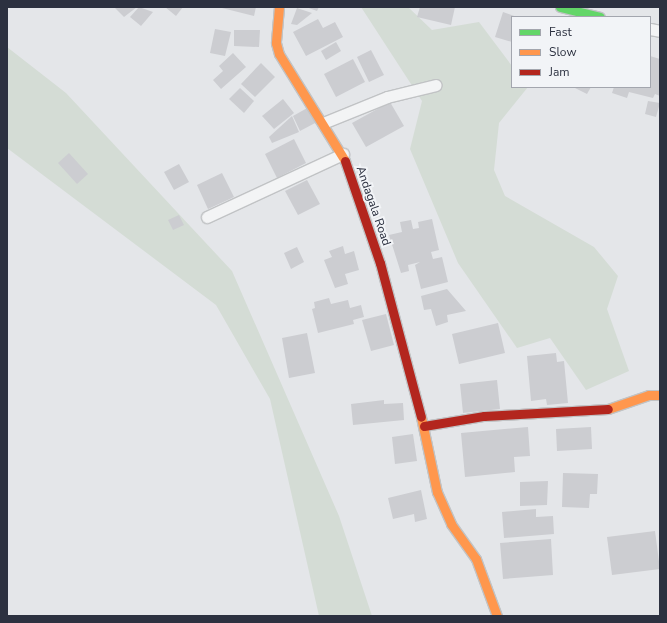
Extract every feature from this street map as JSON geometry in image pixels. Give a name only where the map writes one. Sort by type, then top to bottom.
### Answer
[{"type":"street","name":"Andagala Road","points":[[279,7],[276,43],[279,54],[343,154],[380,263],[424,426],[437,492],[451,524],[476,559],[497,616]]},
{"type":"street","points":[[560,7],[595,16]]},
{"type":"street","points":[[323,123],[387,97],[436,85]]},
{"type":"street","points":[[207,216],[343,154]]},
{"type":"street","points":[[424,426],[484,416],[607,410],[649,395],[660,395]]},
{"type":"shaded area","points":[[361,7],[408,7],[432,30],[479,22],[511,65],[511,88],[527,88],[499,123],[494,170],[505,196],[594,247],[618,276],[607,309],[629,371],[586,390],[550,338],[517,348],[458,263],[410,149],[422,101]]},
{"type":"shaded area","points":[[7,47],[66,93],[232,271],[339,516],[372,616],[319,616],[270,399],[216,305],[7,148]]},
{"type":"building","points":[[114,7],[137,7],[124,17]]},
{"type":"building","points":[[139,7],[153,12],[141,26],[130,17]]},
{"type":"building","points":[[165,7],[183,7],[176,16]]},
{"type":"building","points":[[218,7],[256,7],[254,16]]},
{"type":"building","points":[[306,7],[319,7],[317,11]]},
{"type":"building","points":[[420,7],[455,7],[451,25],[417,17]]},
{"type":"building","points":[[297,8],[312,13],[297,25],[291,24]]},
{"type":"building","points":[[503,12],[514,16],[511,16],[511,42],[495,37]]},
{"type":"building","points":[[318,19],[323,28],[335,22],[343,37],[306,56],[293,32]]},
{"type":"building","points":[[215,29],[231,32],[225,56],[210,53]]},
{"type":"building","points":[[234,30],[260,30],[259,47],[234,46]]},
{"type":"building","points":[[336,42],[341,51],[326,60],[321,51]]},
{"type":"building","points":[[371,50],[384,75],[369,82],[357,57]]},
{"type":"building","points":[[233,53],[246,67],[221,89],[213,80],[223,71],[219,66]]},
{"type":"building","points":[[651,56],[660,59],[660,96],[655,94],[653,98],[629,92],[627,98],[612,93],[614,88],[651,88]]},
{"type":"building","points":[[353,59],[365,82],[336,97],[324,74]]},
{"type":"building","points":[[261,63],[275,77],[255,97],[241,84]]},
{"type":"building","points":[[240,88],[254,101],[244,113],[229,99]]},
{"type":"building","points":[[575,88],[590,88],[587,94]]},
{"type":"building","points":[[283,99],[294,113],[274,129],[262,116]]},
{"type":"building","points":[[648,101],[660,103],[656,117],[645,114]]},
{"type":"building","points":[[390,102],[404,126],[366,147],[352,123]]},
{"type":"building","points":[[309,107],[317,122],[300,131],[293,116]]},
{"type":"building","points":[[292,116],[299,132],[272,143],[269,137]]},
{"type":"building","points":[[294,139],[306,163],[277,178],[265,154]]},
{"type":"building","points":[[69,153],[88,174],[77,184],[58,163]]},
{"type":"building","points":[[179,164],[189,182],[174,190],[164,172]]},
{"type":"building","points":[[222,173],[234,197],[208,209],[197,185]]},
{"type":"building","points":[[307,180],[320,204],[298,215],[285,191]]},
{"type":"building","points":[[179,215],[184,225],[173,230],[168,220]]},
{"type":"building","points":[[432,219],[439,250],[431,252],[433,259],[442,257],[448,282],[421,289],[415,265],[420,262],[408,265],[409,271],[401,273],[389,235],[402,232],[400,222],[411,220],[413,229],[419,228],[418,222]]},
{"type":"building","points":[[343,246],[345,254],[354,251],[359,270],[345,274],[348,284],[335,288],[324,260],[332,257],[329,251]]},
{"type":"building","points":[[297,247],[304,262],[291,269],[284,253]]},
{"type":"building","points":[[447,289],[466,311],[447,315],[448,322],[436,326],[431,309],[424,310],[421,296]]},
{"type":"building","points":[[329,298],[331,304],[348,300],[350,308],[361,305],[364,317],[353,320],[354,324],[318,333],[312,309],[315,308],[314,302]]},
{"type":"building","points":[[386,314],[394,345],[371,351],[362,320]]},
{"type":"building","points":[[498,323],[505,353],[459,364],[452,334]]},
{"type":"building","points":[[307,333],[315,373],[289,378],[282,338]]},
{"type":"building","points":[[556,353],[557,362],[564,361],[568,403],[547,405],[546,399],[531,401],[527,356]]},
{"type":"building","points":[[497,380],[500,409],[463,413],[460,384]]},
{"type":"building","points":[[384,400],[384,404],[403,403],[404,420],[353,425],[351,404]]},
{"type":"building","points":[[528,427],[530,456],[514,457],[515,472],[465,477],[461,433]]},
{"type":"building","points":[[591,427],[592,449],[557,451],[556,429]]},
{"type":"building","points":[[413,434],[417,461],[395,464],[392,437]]},
{"type":"building","points":[[563,473],[598,474],[597,494],[590,494],[589,508],[562,507]]},
{"type":"building","points":[[548,481],[547,505],[520,506],[520,482]]},
{"type":"building","points":[[421,490],[427,519],[415,522],[414,514],[393,519],[388,498]]},
{"type":"building","points":[[536,509],[536,517],[553,516],[554,534],[504,538],[502,512]]},
{"type":"building","points":[[655,531],[660,569],[612,575],[607,537]]},
{"type":"building","points":[[551,539],[553,575],[503,579],[500,543]]},
{"type":"traffic: fast","points":[[560,7],[596,16]]},
{"type":"traffic: slow","points":[[279,7],[276,43],[279,54],[345,161]]},
{"type":"traffic: slow","points":[[608,409],[649,395],[660,395]]},
{"type":"traffic: slow","points":[[421,417],[437,492],[451,524],[476,559],[497,616]]},
{"type":"traffic: jam","points":[[345,161],[380,263],[421,417]]},
{"type":"traffic: jam","points":[[424,426],[484,416],[608,409]]}]
